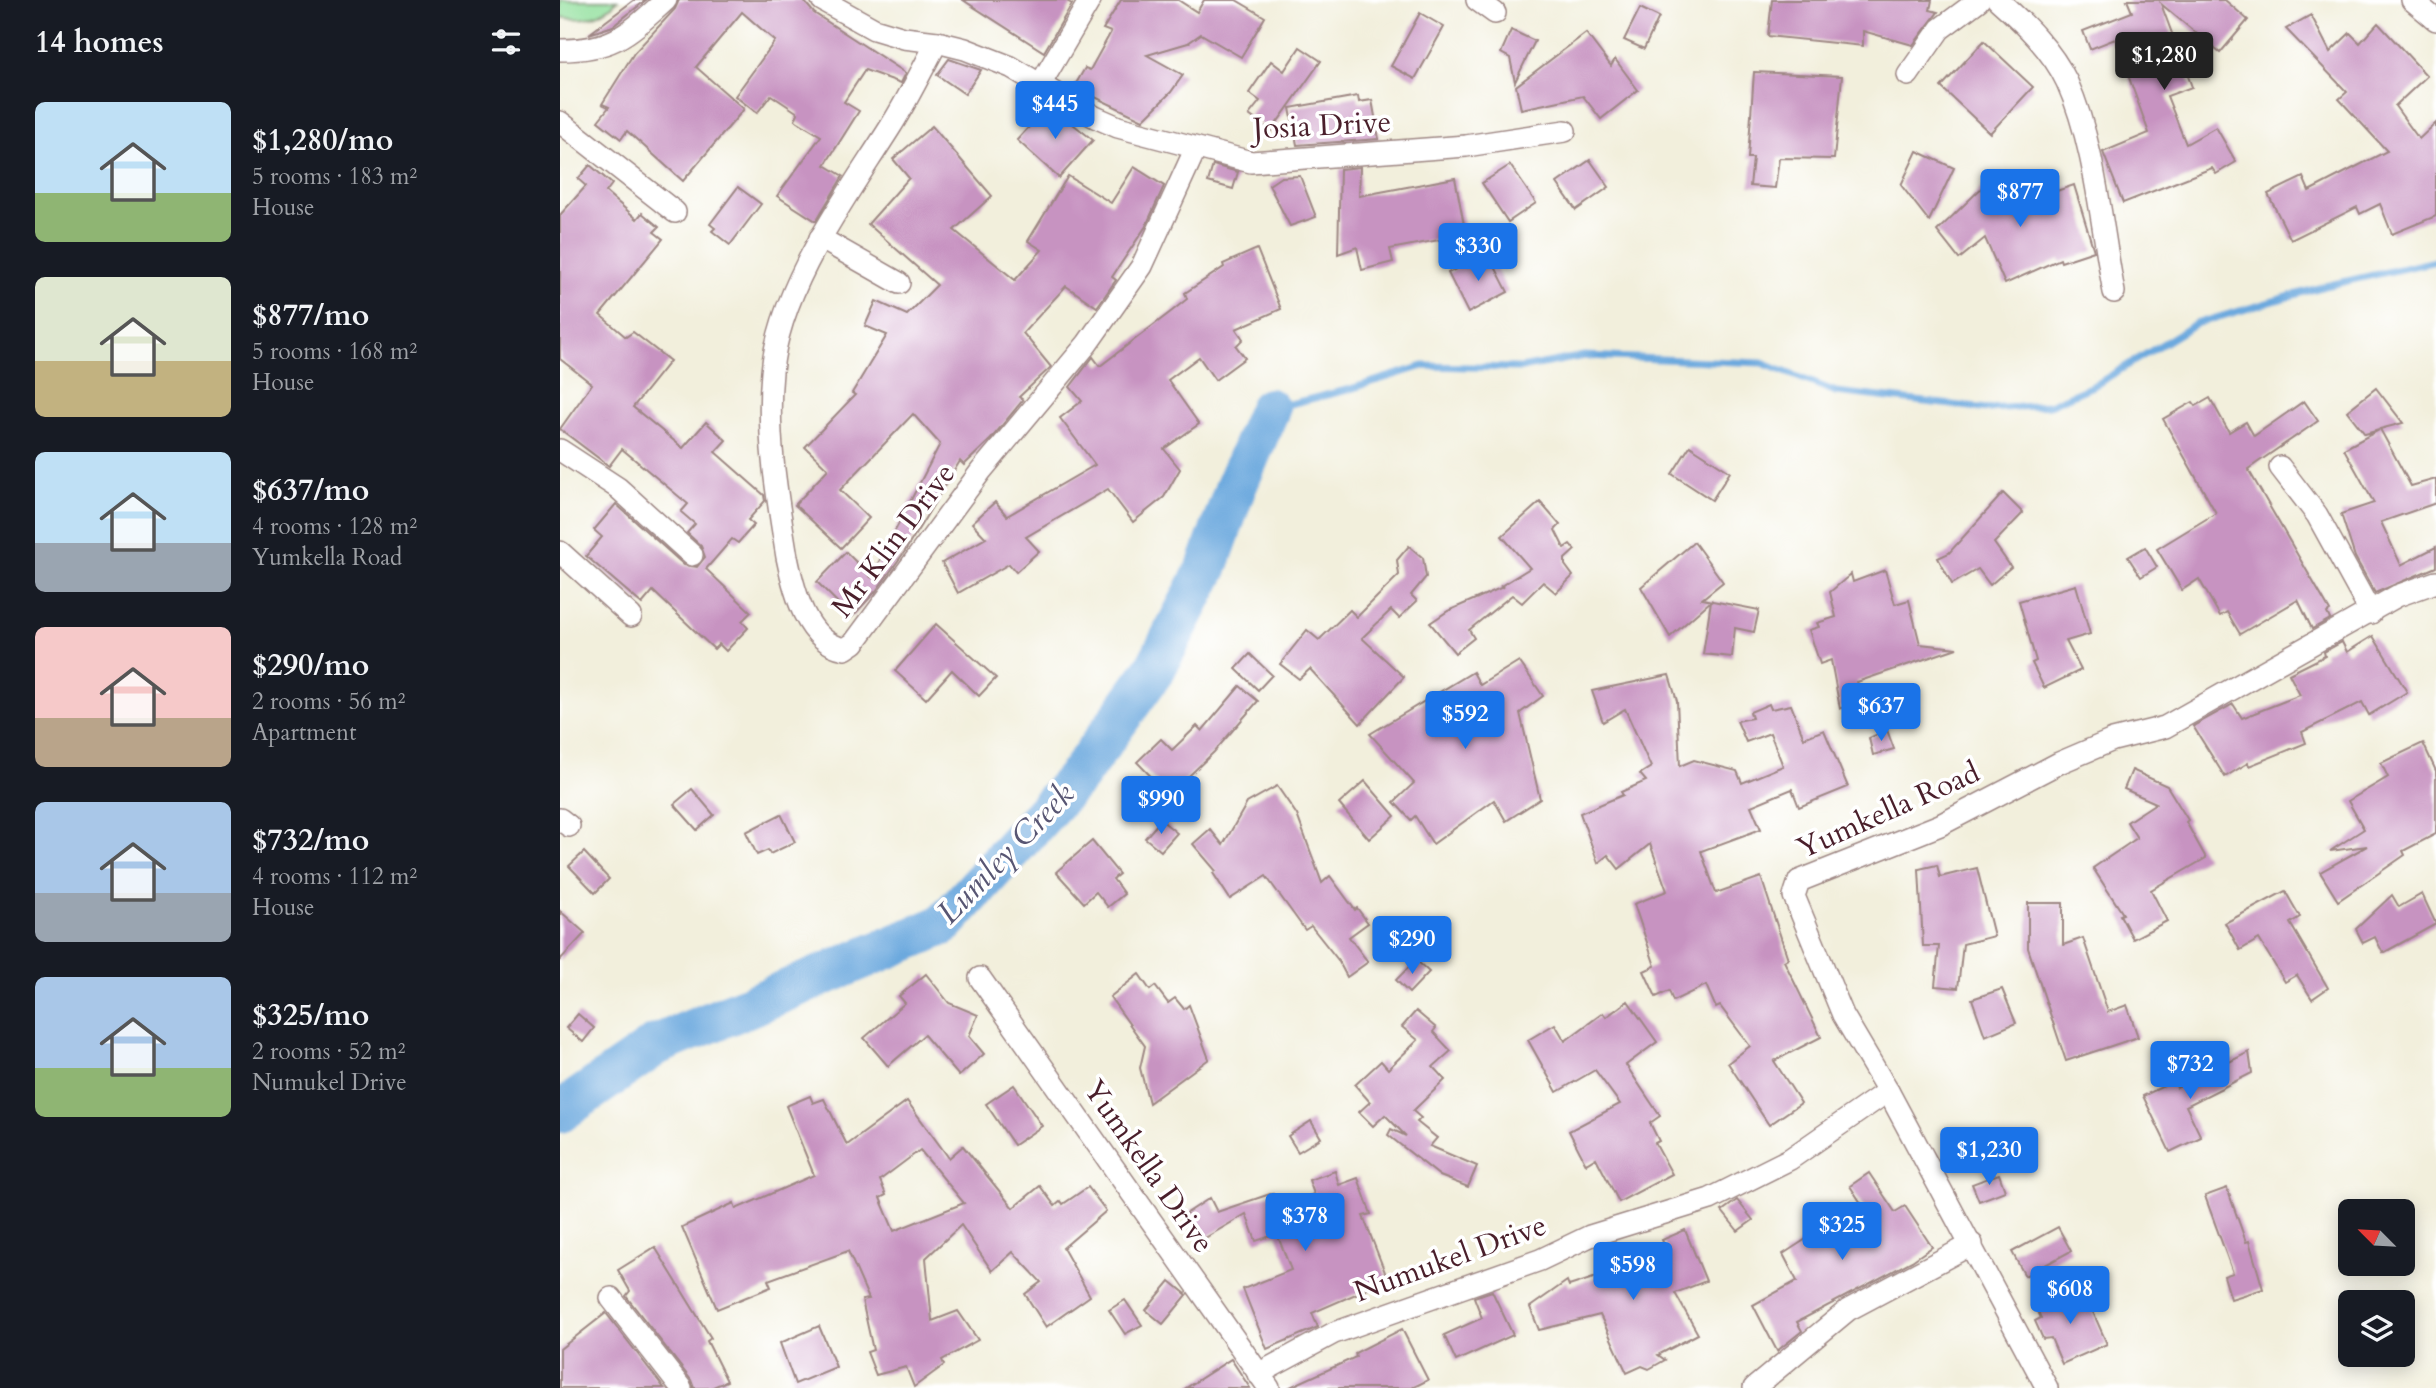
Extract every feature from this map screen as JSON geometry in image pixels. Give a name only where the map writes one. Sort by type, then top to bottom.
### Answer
[{"type":"street","points":[[560,50],[596,48],[625,37],[666,0]]},
{"type":"street","name":"Josia Drive","points":[[822,0],[874,29],[904,38],[937,42],[1011,66],[1094,117],[1195,150],[1251,162],[1466,146],[1565,131]]},
{"type":"street","points":[[1040,85],[1090,0]]},
{"type":"street","points":[[1477,0],[1495,13]]},
{"type":"street","points":[[1908,75],[1940,29],[1979,0]]},
{"type":"street","points":[[1998,0],[2028,26],[2066,80],[2084,132],[2114,292]]},
{"type":"street","points":[[2412,0],[2434,13]]},
{"type":"street","name":"Mr Klin Drive","points":[[937,42],[894,121],[820,238],[786,311],[772,370],[771,445],[789,567],[804,616],[830,646],[845,649],[854,643],[912,568],[981,471],[1087,344],[1142,266],[1195,150]]},
{"type":"street","points":[[560,122],[675,212]]},
{"type":"street","points":[[820,238],[899,283]]},
{"type":"street","points":[[560,450],[618,488],[692,555]]},
{"type":"street","points":[[2280,467],[2316,515],[2371,613]]},
{"type":"street","points":[[560,552],[631,616]]},
{"type":"street","name":"Yumkella Road","points":[[2047,1388],[1972,1244],[1843,1015],[1794,897],[1799,881],[1940,825],[2059,763],[2113,740],[2165,727],[2397,596],[2436,582]]},
{"type":"street","name":"Yumkella Drive","points":[[980,978],[1264,1381]]},
{"type":"street","name":"Numukel Drive","points":[[1264,1381],[1334,1333],[1540,1260],[1591,1236],[1710,1199],[1790,1159],[1888,1091]]},
{"type":"street","points":[[1754,1388],[1847,1310],[1972,1244]]},
{"type":"street","points":[[611,1298],[681,1388]]},
{"type":"green space","points":[[560,0],[618,0],[606,11],[577,19],[560,17]]},
{"type":"building","points":[[634,0],[646,0],[613,26],[589,34]]},
{"type":"building","points":[[679,0],[803,0],[814,13],[906,73],[901,83],[865,70],[844,102],[859,111],[825,165],[843,176],[816,221],[777,196],[821,136],[795,120],[798,113],[771,95],[757,113],[735,96],[775,41],[742,12],[696,67],[744,109],[683,181],[627,131],[621,139],[598,121],[609,107],[602,104],[634,53],[675,9]]},
{"type":"building","points":[[963,0],[1065,0],[1072,4],[1044,52]]},
{"type":"building","points":[[1121,0],[1178,0],[1197,12],[1204,0],[1236,0],[1265,17],[1241,57],[1201,34],[1188,43],[1147,55],[1183,75],[1171,92],[1143,120],[1074,87],[1085,68],[1090,70],[1111,32],[1103,29]]},
{"type":"building","points":[[1772,0],[1932,0],[1930,10],[1938,12],[1913,45],[1863,31],[1863,46],[1768,36]]},
{"type":"building","points":[[2127,0],[2225,0],[2248,20],[2220,53],[2161,4],[2192,87],[2167,96],[2186,144],[2216,127],[2236,162],[2216,174],[2212,168],[2123,203],[2103,152],[2149,133],[2115,39],[2090,49],[2083,31],[2132,12]]},
{"type":"building","points":[[1640,8],[1659,17],[1644,49],[1624,40]]},
{"type":"building","points":[[1420,13],[1444,27],[1415,79],[1391,66]]},
{"type":"building","points":[[2311,15],[2330,52],[2350,33],[2360,43],[2378,23],[2427,76],[2395,106],[2419,139],[2436,123],[2436,216],[2392,234],[2380,204],[2360,214],[2357,207],[2291,240],[2268,194],[2303,177],[2309,191],[2387,151],[2339,99],[2347,92],[2286,29]]},
{"type":"building","points":[[1511,30],[1535,41],[1515,82],[1510,58],[1501,53]]},
{"type":"building","points":[[1586,33],[1611,66],[1615,59],[1638,90],[1601,119],[1583,96],[1521,109],[1516,86]]},
{"type":"building","points":[[1984,41],[2033,87],[1990,133],[1941,87]]},
{"type":"building","points":[[1300,47],[1321,61],[1271,131],[1249,115],[1260,101],[1249,93],[1271,61],[1284,71]]},
{"type":"building","points":[[949,59],[981,70],[965,94],[937,75]]},
{"type":"building","points":[[1754,72],[1842,76],[1834,159],[1779,158],[1775,188],[1750,186],[1753,158],[1748,158]]},
{"type":"building","points":[[1358,96],[1359,102],[1372,100],[1379,139],[1297,145],[1290,108]]},
{"type":"building","points":[[1049,105],[1093,140],[1059,178],[1017,140]]},
{"type":"building","points":[[932,126],[992,196],[954,230],[1015,280],[1042,250],[1028,241],[1068,176],[1111,203],[1134,167],[1164,186],[1146,226],[1112,277],[1116,280],[1097,307],[1066,286],[1023,333],[1051,367],[1019,397],[1023,400],[991,439],[964,465],[960,461],[905,551],[876,591],[852,617],[817,582],[846,552],[871,577],[940,444],[913,414],[840,490],[869,518],[841,548],[795,505],[828,469],[805,447],[855,395],[852,393],[887,335],[865,326],[876,301],[907,315],[937,285],[868,224],[909,178],[893,159]]},
{"type":"building","points":[[1917,151],[1954,168],[1929,221],[1901,185]]},
{"type":"building","points":[[1590,160],[1609,187],[1576,210],[1557,183]]},
{"type":"building","points":[[590,165],[612,184],[606,192],[637,219],[642,213],[659,227],[654,232],[663,239],[600,315],[626,337],[633,332],[670,361],[633,407],[683,448],[706,422],[726,440],[715,452],[764,495],[765,501],[748,520],[754,525],[738,543],[732,539],[706,569],[751,612],[742,621],[748,628],[726,651],[719,644],[714,649],[653,591],[642,604],[586,556],[602,537],[594,530],[616,504],[684,565],[697,567],[705,557],[701,546],[687,533],[695,524],[681,512],[688,504],[622,449],[609,466],[560,429],[592,384],[560,359],[560,215],[586,186],[578,179]]},
{"type":"building","points":[[1213,165],[1238,172],[1233,189],[1208,182]]},
{"type":"building","points":[[1510,165],[1536,203],[1508,222],[1482,183]]},
{"type":"building","points":[[1360,167],[1359,196],[1455,178],[1466,235],[1390,249],[1393,262],[1362,270],[1357,247],[1338,254],[1340,169]]},
{"type":"building","points":[[1995,175],[2022,203],[2074,185],[2094,251],[2061,262],[2060,259],[2005,284],[1985,238],[1959,259],[1937,231]]},
{"type":"building","points":[[1300,176],[1316,217],[1290,226],[1269,185],[1281,177]]},
{"type":"building","points":[[738,187],[761,204],[730,245],[712,231],[715,228],[710,224]]},
{"type":"building","points":[[1257,249],[1281,309],[1236,329],[1243,339],[1236,346],[1245,358],[1215,380],[1199,357],[1168,380],[1199,424],[1164,449],[1180,469],[1164,497],[1133,522],[1108,489],[1026,537],[1039,551],[1016,572],[1009,564],[958,593],[942,563],[986,538],[972,523],[995,502],[1007,516],[1095,465],[1060,418],[1082,401],[1070,387],[1093,357],[1100,366],[1187,299],[1185,293],[1224,267],[1223,264]]},
{"type":"building","points":[[1488,253],[1508,292],[1468,313],[1448,273]]},
{"type":"building","points":[[2376,388],[2403,423],[2380,429],[2411,486],[2436,479],[2436,503],[2381,522],[2401,565],[2436,547],[2436,567],[2375,593],[2355,557],[2341,514],[2374,503],[2344,449],[2379,430],[2365,434],[2347,411]]},
{"type":"building","points":[[2210,398],[2229,432],[2246,422],[2254,436],[2304,401],[2318,421],[2248,469],[2330,611],[2327,613],[2330,619],[2312,629],[2298,600],[2240,634],[2227,612],[2220,616],[2199,579],[2182,590],[2157,549],[2216,513],[2163,419],[2193,402],[2196,406]]},
{"type":"building","points":[[1690,446],[1730,472],[1712,500],[1672,474]]},
{"type":"building","points":[[2003,493],[2023,513],[1994,543],[2011,567],[1990,585],[1978,569],[1952,584],[1938,558],[1949,553]]},
{"type":"building","points":[[1540,502],[1560,525],[1555,530],[1564,548],[1570,544],[1575,550],[1565,559],[1565,565],[1573,576],[1556,593],[1543,582],[1522,603],[1512,595],[1469,630],[1474,638],[1455,653],[1430,623],[1448,611],[1503,587],[1501,586],[1530,568],[1502,536]]},
{"type":"building","points":[[1694,542],[1723,582],[1702,599],[1759,610],[1754,632],[1735,628],[1732,657],[1703,654],[1711,601],[1670,637],[1641,587]]},
{"type":"building","points":[[1409,546],[1423,558],[1426,577],[1411,595],[1417,601],[1399,618],[1391,610],[1362,638],[1404,677],[1360,724],[1310,669],[1299,679],[1280,664],[1307,630],[1319,640],[1350,610],[1357,617],[1399,575],[1397,560]]},
{"type":"building","points":[[2145,547],[2157,567],[2141,577],[2128,557]]},
{"type":"building","points":[[1885,570],[1895,604],[1909,600],[1920,644],[1957,648],[1857,682],[1862,697],[1840,709],[1831,660],[1820,664],[1809,630],[1819,627],[1817,623],[1836,617],[1830,592],[1851,574],[1853,582]]},
{"type":"building","points":[[2076,585],[2090,634],[2066,641],[2081,670],[2044,688],[2032,663],[2036,661],[2019,601]]},
{"type":"building","points":[[936,624],[996,678],[979,696],[952,670],[926,699],[895,671]]},
{"type":"building","points":[[2373,636],[2407,692],[2369,715],[2362,702],[2302,732],[2306,743],[2249,766],[2248,763],[2225,777],[2193,726],[2233,704],[2242,718],[2300,695],[2289,674],[2325,656],[2324,652],[2342,642],[2347,652]]},
{"type":"building","points":[[1250,654],[1272,675],[1258,690],[1236,669]]},
{"type":"building","points":[[1519,661],[1543,696],[1520,713],[1540,799],[1506,821],[1494,800],[1433,844],[1415,816],[1411,820],[1394,802],[1414,783],[1370,734],[1473,672],[1480,685]]},
{"type":"building","points":[[1669,675],[1677,701],[1680,766],[1694,760],[1737,771],[1742,783],[1783,766],[1770,733],[1746,742],[1737,721],[1752,718],[1750,712],[1769,704],[1771,709],[1791,705],[1804,738],[1824,730],[1848,787],[1799,807],[1792,789],[1751,806],[1761,829],[1701,851],[1716,893],[1761,877],[1788,959],[1784,961],[1821,1037],[1774,1061],[1801,1103],[1769,1125],[1728,1063],[1750,1046],[1720,1006],[1716,1008],[1706,985],[1673,1001],[1669,991],[1656,997],[1644,971],[1655,966],[1634,904],[1667,891],[1650,844],[1619,869],[1608,855],[1598,863],[1580,813],[1623,795],[1621,792],[1646,781],[1640,774],[1651,767],[1625,709],[1603,722],[1592,691]]},
{"type":"building","points":[[1240,686],[1258,701],[1214,752],[1169,795],[1137,762],[1161,739],[1172,750],[1197,726],[1202,731]]},
{"type":"building","points":[[1887,730],[1894,749],[1873,755],[1869,738]]},
{"type":"building","points":[[2423,743],[2436,771],[2436,834],[2403,851],[2405,855],[2338,901],[2320,872],[2367,846],[2330,851],[2364,829],[2348,801],[2388,777],[2381,763]]},
{"type":"building","points":[[2132,770],[2167,786],[2188,820],[2186,822],[2206,858],[2151,890],[2167,921],[2133,939],[2120,915],[2123,914],[2093,868],[2137,838],[2127,822],[2156,803],[2124,789]]},
{"type":"building","points":[[1365,781],[1395,816],[1369,839],[1339,804]]},
{"type":"building","points":[[1277,786],[1297,815],[1322,883],[1330,876],[1368,923],[1349,937],[1368,962],[1347,977],[1338,960],[1311,926],[1305,930],[1266,876],[1230,899],[1213,873],[1216,871],[1193,844],[1210,829],[1223,845],[1247,803]]},
{"type":"building","points":[[692,789],[714,815],[697,830],[674,804]]},
{"type":"building","points":[[781,814],[795,842],[770,854],[768,850],[757,855],[746,832]]},
{"type":"building","points":[[1161,820],[1177,833],[1161,851],[1145,838]]},
{"type":"building","points":[[1092,841],[1119,874],[1113,879],[1124,894],[1108,907],[1096,892],[1084,903],[1056,872]]},
{"type":"building","points":[[584,852],[609,879],[595,893],[569,866]]},
{"type":"building","points":[[1937,865],[1940,877],[1977,868],[1994,936],[1963,944],[1958,988],[1935,986],[1939,946],[1923,946],[1919,869]]},
{"type":"building","points":[[2285,891],[2300,917],[2290,923],[2328,988],[2312,999],[2297,975],[2285,982],[2259,939],[2240,950],[2225,923]]},
{"type":"building","points":[[2422,894],[2436,924],[2383,953],[2375,937],[2363,943],[2356,929],[2392,895],[2399,907]]},
{"type":"building","points":[[2028,903],[2063,903],[2063,945],[2083,938],[2108,1012],[2127,1005],[2138,1037],[2066,1061],[2028,948]]},
{"type":"building","points":[[560,911],[585,933],[560,960]]},
{"type":"building","points":[[1416,960],[1429,972],[1409,993],[1396,980]]},
{"type":"building","points":[[926,974],[949,1003],[978,1015],[969,1036],[984,1054],[959,1076],[924,1035],[888,1066],[864,1038],[905,1003],[899,996]]},
{"type":"building","points":[[1139,974],[1150,990],[1155,986],[1168,1003],[1175,998],[1184,1009],[1189,1005],[1209,1059],[1149,1103],[1140,1068],[1145,1046],[1110,997]]},
{"type":"building","points":[[2002,989],[2016,1023],[1985,1036],[1972,999]]},
{"type":"building","points":[[1628,1001],[1657,1042],[1626,1065],[1660,1116],[1650,1123],[1659,1141],[1655,1143],[1672,1174],[1619,1202],[1596,1158],[1586,1164],[1569,1131],[1620,1104],[1595,1070],[1557,1092],[1528,1040],[1555,1024],[1565,1041],[1603,1013],[1606,1017]]},
{"type":"building","points":[[1416,1011],[1436,1028],[1433,1032],[1451,1051],[1433,1067],[1445,1080],[1413,1111],[1421,1118],[1417,1122],[1437,1138],[1430,1146],[1477,1166],[1468,1187],[1440,1176],[1388,1135],[1391,1129],[1406,1136],[1385,1115],[1373,1126],[1359,1112],[1370,1102],[1355,1085],[1381,1061],[1388,1069],[1418,1040],[1402,1027]]},
{"type":"building","points":[[578,1014],[594,1028],[583,1042],[566,1028]]},
{"type":"building","points":[[2249,1052],[2252,1073],[2186,1106],[2201,1137],[2170,1152],[2143,1096],[2174,1081],[2177,1088]]},
{"type":"building","points":[[1014,1085],[1042,1126],[1014,1145],[986,1104]]},
{"type":"building","points":[[810,1096],[813,1103],[824,1099],[847,1145],[907,1101],[949,1158],[963,1146],[1013,1208],[1040,1186],[1055,1206],[1061,1201],[1063,1204],[1088,1187],[1106,1211],[1063,1248],[1090,1296],[1046,1327],[1025,1294],[1041,1282],[1013,1252],[992,1271],[961,1225],[926,1258],[932,1321],[958,1311],[978,1340],[942,1360],[944,1365],[914,1387],[906,1367],[876,1375],[867,1352],[873,1350],[862,1300],[869,1299],[848,1251],[768,1280],[771,1287],[717,1309],[682,1227],[734,1203],[736,1209],[814,1175],[786,1106]],"holes":[[[920,1150],[964,1203],[894,1231],[880,1198],[886,1195],[880,1180]]]},
{"type":"building","points":[[1311,1121],[1321,1138],[1298,1152],[1288,1136]]},
{"type":"building","points":[[1335,1171],[1339,1185],[1358,1178],[1371,1214],[1363,1216],[1388,1280],[1312,1313],[1318,1327],[1267,1349],[1243,1289],[1291,1270],[1277,1234],[1256,1241],[1246,1214],[1200,1241],[1184,1215],[1210,1198],[1217,1212],[1273,1193],[1281,1206],[1314,1194],[1309,1180]]},
{"type":"building","points":[[1869,1173],[1895,1212],[1905,1206],[1932,1247],[1912,1261],[1797,1322],[1802,1331],[1777,1351],[1753,1305],[1797,1281],[1783,1254],[1820,1230],[1824,1235],[1870,1217],[1850,1186]]},
{"type":"building","points":[[1999,1174],[2005,1191],[1979,1201],[1972,1184]]},
{"type":"building","points":[[2227,1188],[2246,1242],[2249,1241],[2263,1289],[2231,1299],[2224,1276],[2233,1273],[2205,1196]]},
{"type":"building","points":[[1737,1200],[1753,1220],[1738,1231],[1722,1211]]},
{"type":"building","points":[[2058,1227],[2071,1251],[2025,1276],[2012,1252]]},
{"type":"building","points":[[1685,1230],[1706,1281],[1675,1293],[1698,1334],[1658,1355],[1665,1360],[1649,1369],[1642,1366],[1627,1373],[1600,1315],[1539,1330],[1530,1307],[1567,1281],[1569,1286],[1612,1272],[1604,1259],[1667,1251],[1662,1240]]},
{"type":"building","points":[[655,1247],[711,1338],[707,1341],[727,1381],[711,1388],[694,1388],[691,1380],[626,1296],[630,1291],[618,1270]]},
{"type":"building","points":[[1170,1281],[1187,1295],[1163,1324],[1146,1310]]},
{"type":"building","points":[[2082,1287],[2107,1344],[2062,1364],[2051,1338],[2043,1339],[2035,1321],[2041,1318],[2036,1307]]},
{"type":"building","points":[[1492,1291],[1513,1335],[1456,1361],[1444,1335],[1482,1318],[1474,1297]]},
{"type":"building","points":[[1125,1300],[1142,1325],[1125,1334],[1109,1310]]},
{"type":"building","points":[[606,1313],[664,1388],[560,1388],[560,1349]]},
{"type":"building","points":[[819,1326],[836,1367],[795,1384],[780,1343]]},
{"type":"building","points":[[1402,1329],[1428,1380],[1412,1388],[1288,1388],[1356,1357],[1355,1353]]},
{"type":"building","points":[[1231,1359],[1250,1388],[1186,1388]]},
{"type":"waterway","points":[[1269,409],[1347,390],[1423,366],[1521,368],[1584,356],[1762,363],[1836,392],[1988,409],[2049,405],[2097,384],[2195,324],[2325,286],[2436,261]]},
{"type":"waterway","name":"Lumley Creek","points":[[560,1112],[656,1045],[943,925],[1078,776],[1155,669],[1207,568],[1235,489],[1269,409]]}]
